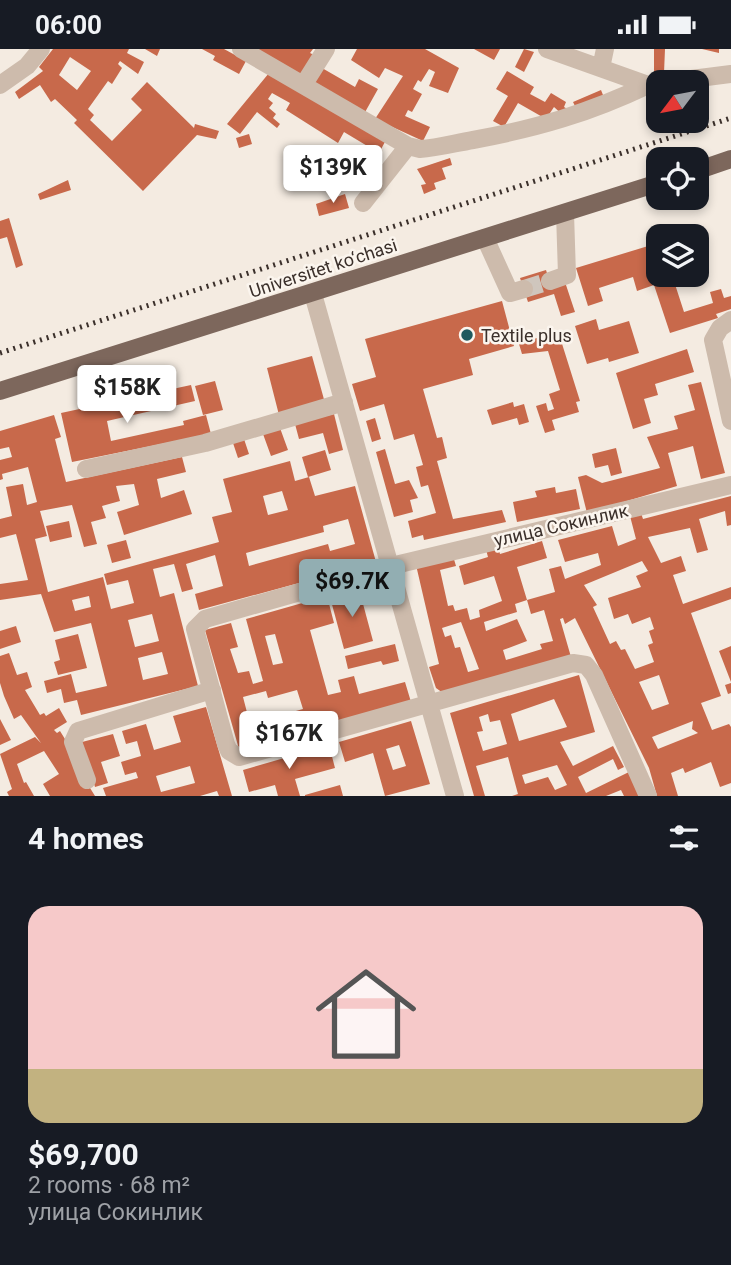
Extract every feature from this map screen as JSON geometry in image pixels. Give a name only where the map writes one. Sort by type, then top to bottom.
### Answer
[{"type":"main road","points":[[709,166],[731,159]]},
{"type":"main road","name":"Universitet kо‘chasi","points":[[0,391],[646,187]]},
{"type":"street","points":[[0,85],[27,66],[41,49]]},
{"type":"street","points":[[241,49],[408,146],[431,148],[543,127],[646,87]]},
{"type":"street","points":[[304,84],[326,49]]},
{"type":"street","points":[[547,49],[646,82]]},
{"type":"street","points":[[601,68],[605,49]]},
{"type":"street","points":[[709,77],[731,74]]},
{"type":"street","points":[[363,203],[408,146]]},
{"type":"street","points":[[550,281],[567,275],[565,213]]},
{"type":"street","points":[[485,239],[510,293],[524,289]]},
{"type":"street","points":[[313,294],[455,796]]},
{"type":"street","points":[[731,320],[720,328],[713,340],[731,421]]},
{"type":"street","points":[[86,469],[205,443],[344,402]]},
{"type":"street","name":"улица Сокинлик","points":[[212,690],[196,634],[201,621],[391,566],[731,485]]},
{"type":"street","points":[[88,780],[73,742],[78,731],[212,690],[226,744],[229,751],[239,757],[573,663],[586,664],[600,687],[648,796]]},
{"type":"building","points":[[53,49],[129,49],[127,53],[144,62],[138,74],[120,61],[118,64],[122,68],[112,84],[108,81],[88,109],[94,115],[90,120],[112,141],[142,110],[131,99],[147,82],[194,128],[195,124],[219,131],[216,139],[197,135],[143,191],[74,123],[77,120],[55,99],[51,102],[40,85],[19,99],[15,92],[43,71],[39,67]],"holes":[[[70,57],[91,71],[77,90],[59,75]]]},
{"type":"building","points":[[145,49],[160,49],[157,56]]},
{"type":"building","points":[[202,49],[224,49],[246,61],[239,74],[213,60],[215,56]]},
{"type":"building","points":[[252,49],[313,49],[310,53],[314,55],[300,75]]},
{"type":"building","points":[[357,49],[425,49],[459,68],[448,93],[429,86],[435,72],[429,69],[413,89],[422,94],[412,112],[408,110],[405,116],[430,127],[423,141],[375,119],[403,76],[385,68],[379,78],[351,60]]},
{"type":"building","points":[[474,49],[500,49],[494,60]]},
{"type":"building","points":[[524,49],[534,52],[524,72],[515,67]]},
{"type":"building","points":[[654,49],[665,49],[664,70],[654,70]]},
{"type":"building","points":[[702,49],[719,49],[719,53]]},
{"type":"building","points":[[322,68],[355,87],[359,79],[378,89],[364,114],[311,85]]},
{"type":"building","points":[[507,71],[534,87],[530,94],[545,102],[551,93],[566,102],[564,107],[569,110],[565,117],[554,107],[546,119],[518,103],[504,127],[493,121],[508,96],[496,89]]},
{"type":"building","points":[[269,73],[386,140],[379,153],[344,132],[338,143],[286,110],[290,103],[272,93],[268,99],[273,103],[269,108],[276,114],[273,118],[280,124],[277,128],[257,112],[240,134],[227,124]]},
{"type":"building","points":[[601,90],[605,100],[578,112],[573,102]]},
{"type":"building","points":[[249,134],[252,144],[239,148],[236,138]]},
{"type":"building","points":[[450,158],[452,165],[442,168],[446,179],[434,183],[436,189],[424,194],[421,185],[426,184],[417,169]]},
{"type":"building","points":[[68,180],[71,190],[40,200],[38,194]]},
{"type":"building","points":[[345,194],[349,208],[319,216],[316,204]]},
{"type":"building","points":[[9,218],[23,265],[16,268],[7,237],[0,239],[0,221]]},
{"type":"building","points":[[646,247],[646,287],[648,287],[637,291],[633,277],[599,288],[603,301],[588,306],[576,268]]},
{"type":"building","points":[[546,270],[551,286],[565,282],[575,312],[561,316],[554,294],[528,302],[520,278]]},
{"type":"building","points":[[655,287],[676,287],[684,312],[713,303],[710,292],[721,289],[724,298],[731,296],[731,309],[716,314],[718,318],[670,333]]},
{"type":"building","points":[[502,301],[514,346],[469,359],[473,375],[423,389],[437,438],[442,437],[447,458],[437,461],[453,519],[502,510],[506,522],[424,540],[423,535],[412,538],[408,521],[436,513],[428,485],[421,487],[416,467],[423,465],[414,434],[394,440],[384,404],[360,411],[352,384],[376,377],[365,339]]},
{"type":"building","points":[[596,319],[599,330],[629,321],[639,353],[609,362],[608,358],[587,364],[575,326]]},
{"type":"building","points":[[558,331],[580,401],[576,402],[579,412],[552,420],[555,430],[545,433],[536,406],[546,403],[548,411],[554,409],[549,394],[560,390],[548,351],[522,354],[519,344]]},
{"type":"building","points":[[687,349],[694,372],[655,384],[658,395],[644,399],[651,423],[633,429],[616,373]]},
{"type":"building","points":[[312,356],[325,403],[279,415],[267,368]]},
{"type":"building","points":[[215,381],[223,410],[203,415],[195,386]]},
{"type":"building","points":[[701,382],[725,473],[701,479],[693,446],[668,453],[677,486],[587,513],[578,477],[586,475],[602,483],[660,468],[647,437],[678,429],[674,416],[695,410],[688,385]]},
{"type":"building","points":[[191,385],[195,401],[107,421],[111,441],[184,425],[183,421],[206,415],[211,434],[72,462],[61,413]]},
{"type":"building","points":[[513,402],[514,407],[524,404],[529,422],[519,425],[517,418],[492,425],[487,410]]},
{"type":"building","points":[[334,414],[343,450],[329,454],[323,433],[299,439],[295,424]]},
{"type":"building","points":[[54,415],[61,437],[55,439],[66,482],[182,457],[186,472],[157,479],[161,498],[184,490],[192,514],[124,535],[117,512],[139,505],[134,484],[116,486],[120,501],[102,506],[106,518],[91,522],[97,544],[84,547],[72,505],[40,511],[47,536],[35,539],[48,592],[103,577],[111,609],[134,603],[128,580],[107,585],[104,574],[219,542],[212,517],[232,512],[223,479],[290,461],[295,481],[309,477],[315,496],[355,486],[376,562],[335,570],[336,573],[199,610],[195,594],[223,586],[215,555],[186,564],[193,589],[182,592],[174,564],[153,569],[160,597],[174,593],[198,686],[81,715],[77,700],[64,703],[61,689],[47,693],[44,681],[71,674],[76,693],[107,686],[91,623],[54,632],[41,594],[0,600],[0,584],[28,580],[16,534],[0,538],[0,519],[12,516],[6,487],[23,484],[27,505],[37,502],[28,467],[2,474],[3,479],[0,480],[0,460],[12,457],[9,447],[0,449],[0,431]],"holes":[[[282,491],[288,510],[268,515],[263,496]],[[348,519],[355,544],[330,551],[328,544],[249,566],[246,553],[324,532],[323,526]],[[89,596],[91,607],[75,611],[72,600]],[[152,614],[159,641],[135,647],[128,620]],[[162,652],[168,674],[143,680],[138,658]]]},
{"type":"building","points":[[375,418],[381,439],[372,442],[366,421]]},
{"type":"building","points":[[280,428],[288,450],[271,456],[263,434]]},
{"type":"building","points":[[244,439],[249,454],[238,458],[233,443]]},
{"type":"building","points":[[616,448],[622,473],[611,476],[608,465],[595,468],[592,454]]},
{"type":"building","points":[[385,449],[395,484],[409,480],[418,498],[410,500],[413,512],[394,517],[376,452]]},
{"type":"building","points":[[325,450],[331,470],[308,477],[302,457]]},
{"type":"building","points":[[555,487],[556,493],[576,489],[580,509],[517,522],[513,502],[537,497],[535,491]]},
{"type":"building","points":[[731,496],[731,525],[727,526],[725,511],[699,519],[708,550],[697,553],[690,528],[648,537],[661,563],[681,556],[686,571],[673,575],[683,604],[731,587],[731,599],[691,613],[721,696],[701,703],[712,730],[729,724],[731,727],[731,783],[720,787],[711,762],[685,773],[683,768],[671,773],[678,796],[657,796],[649,768],[575,618],[565,624],[563,618],[560,619],[571,657],[443,693],[436,688],[429,667],[439,664],[416,565],[453,556],[456,566],[440,570],[448,606],[453,605],[455,611],[467,608],[470,620],[480,617],[479,610],[502,601],[494,576],[464,585],[459,566],[488,557],[485,546],[497,543],[500,554],[542,541],[547,558],[517,567],[527,600],[555,592],[549,569],[561,566],[565,579],[601,565],[598,553],[565,562],[558,540],[612,526],[618,546],[636,539],[630,516],[641,513],[643,519]],"holes":[[[642,561],[648,571],[636,576],[641,587],[608,598],[614,619],[628,614],[632,624],[650,617],[654,629],[649,631],[653,643],[648,645],[654,662],[635,669],[625,649],[621,650],[616,641],[610,644],[593,607],[597,605],[584,585]],[[527,600],[531,614],[544,610],[553,641],[540,644],[542,649],[506,660],[503,650],[527,641],[517,619],[486,631],[484,622],[517,612],[515,604]],[[461,622],[479,669],[468,672],[460,647],[455,648],[451,635],[445,637],[442,628]],[[659,675],[669,704],[652,710],[639,682]],[[693,721],[692,729],[698,733],[658,749],[652,737]]]},
{"type":"building","points":[[69,521],[72,537],[50,542],[46,526]]},
{"type":"building","points":[[126,540],[131,558],[112,563],[107,545]]},
{"type":"building","points":[[359,589],[373,641],[344,649],[330,597]]},
{"type":"building","points":[[327,596],[334,623],[310,630],[328,695],[341,692],[338,680],[354,676],[359,694],[405,682],[411,702],[239,749],[205,630],[231,623],[238,647],[230,649],[238,673],[249,671],[253,684],[263,681],[246,619]],"holes":[[[275,634],[283,663],[273,665],[265,636]],[[297,690],[303,709],[250,724],[243,697],[266,691],[268,698]]]},
{"type":"building","points":[[16,626],[21,642],[0,649],[0,631]]},
{"type":"building","points":[[78,634],[87,668],[58,675],[54,662],[60,660],[55,640]]},
{"type":"building","points":[[395,644],[399,661],[383,665],[381,661],[348,669],[345,656]]},
{"type":"building","points":[[731,646],[731,682],[719,651]]},
{"type":"building","points":[[9,653],[17,675],[27,672],[32,687],[25,690],[40,715],[44,713],[46,716],[59,708],[67,722],[54,730],[57,733],[60,731],[73,752],[69,754],[95,796],[50,796],[43,784],[59,774],[44,751],[17,764],[24,783],[26,782],[34,796],[9,796],[7,792],[12,789],[0,754],[35,737],[41,743],[21,715],[14,719],[4,696],[0,683],[0,656]]},
{"type":"building","points":[[579,675],[595,732],[560,742],[573,766],[613,746],[624,767],[618,770],[613,759],[578,777],[586,793],[631,771],[642,796],[624,796],[621,790],[606,796],[512,796],[518,794],[508,757],[476,766],[485,796],[474,796],[450,713]],"holes":[[[554,699],[567,727],[519,741],[511,714]],[[488,714],[490,722],[500,720],[507,744],[483,751],[477,732],[483,731],[479,717]],[[557,765],[567,785],[555,790],[548,777],[525,784],[522,775]]]},
{"type":"building","points":[[731,683],[731,693],[728,694],[725,685]]},
{"type":"building","points":[[206,707],[232,796],[219,796],[217,791],[200,796],[106,796],[103,788],[138,778],[136,772],[125,775],[121,762],[141,756],[137,741],[126,744],[122,731],[146,724],[154,750],[181,742],[173,716]],"holes":[[[190,766],[195,783],[161,792],[156,776]]]},
{"type":"building","points":[[0,719],[11,740],[0,745]]},
{"type":"building","points":[[411,721],[430,784],[385,796],[373,753],[345,762],[339,742]],"holes":[[[399,745],[406,766],[393,770],[386,749]]]},
{"type":"building","points":[[113,734],[120,756],[101,762],[108,783],[95,787],[82,742]]},
{"type":"building","points":[[329,745],[335,768],[295,779],[300,796],[278,796],[275,785],[249,792],[243,770]]},
{"type":"building","points":[[340,785],[343,796],[305,796],[305,795]]},
{"type":"tunnel","points":[[524,289],[550,281]]},
{"type":"railway","points":[[0,353],[731,118]]},
{"type":"place","name":"Textile plus","points":[[467,335]]}]
